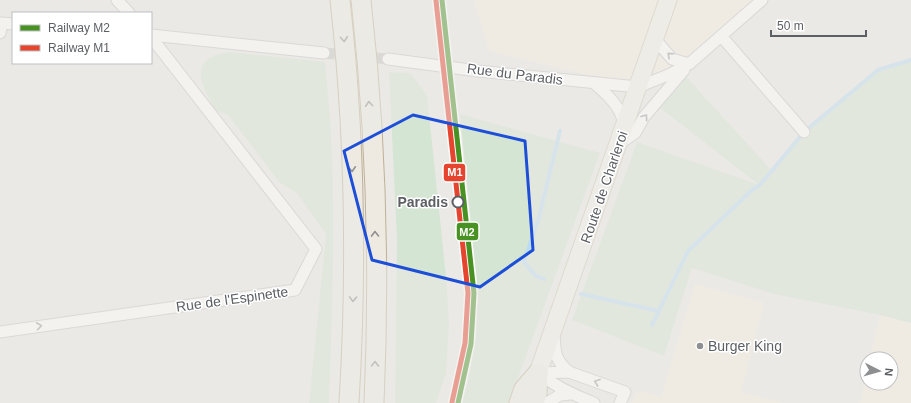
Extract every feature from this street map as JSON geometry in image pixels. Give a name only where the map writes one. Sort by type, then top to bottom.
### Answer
[{"type":"highway","points":[[340,0],[349,96],[353,188],[354,285],[349,403]]},
{"type":"highway","points":[[361,0],[374,183],[377,284],[374,403]]},
{"type":"highway","points":[[519,403],[524,389],[538,373]]},
{"type":"highway","points":[[534,403],[537,394],[538,373]]},
{"type":"main road","name":"Route de Charleroi","points":[[538,373],[554,332],[624,127],[644,82],[655,39],[668,0]]},
{"type":"street","points":[[118,0],[128,12]]},
{"type":"street","points":[[619,144],[634,133],[644,117],[689,64],[722,37],[762,0]]},
{"type":"street","points":[[0,33],[2,23],[12,24]]},
{"type":"street","points":[[152,36],[324,53]]},
{"type":"street","name":"Rue de l'Espinette","points":[[0,332],[295,290],[316,249],[152,37]]},
{"type":"street","points":[[722,37],[804,132]]},
{"type":"street","points":[[655,39],[672,59],[689,64]]},
{"type":"street","name":"Rue du Paradis","points":[[388,59],[594,83],[644,82]]},
{"type":"street","points":[[644,82],[689,64]]},
{"type":"street","points":[[594,83],[615,104],[623,119],[624,127]]},
{"type":"street","points":[[554,332],[555,353],[559,363],[569,372]]},
{"type":"street","points":[[538,373],[569,372],[624,392],[620,403]]},
{"type":"street","points":[[538,373],[552,384],[570,394],[594,403]]},
{"type":"street","points":[[547,403],[560,395],[570,394]]},
{"type":"highlighted area","points":[[413,115],[525,141],[533,250],[480,287],[372,260],[344,151]]},
{"type":"shaded area","points":[[474,0],[762,0],[689,64],[638,87],[489,51]]},
{"type":"shaded area","points":[[695,284],[764,303],[741,392],[783,403],[632,403],[638,390],[661,397]]},
{"type":"shaded area","points":[[880,315],[911,323],[911,403],[860,403],[863,391],[899,391],[899,351],[872,351]]},
{"type":"green space","points":[[229,52],[325,62],[331,126],[333,202],[333,269],[329,403],[309,403],[326,234],[297,193],[280,183],[228,115],[216,111],[210,101],[202,82],[202,67],[207,60],[215,55]]},
{"type":"green space","points":[[911,60],[911,323],[880,315],[774,294],[692,268],[664,356],[572,320],[637,142],[759,185],[655,104],[682,72],[773,172],[804,132],[878,70]]},
{"type":"green space","points":[[389,72],[410,73],[427,95],[447,286],[449,326],[446,373],[436,403],[395,403],[397,239]]},
{"type":"green space","points":[[460,114],[600,153],[509,403],[462,403],[468,383],[476,337],[478,292]]},
{"type":"waterway","points":[[652,325],[688,251],[752,190],[760,185],[804,132],[878,70],[911,60]]},
{"type":"waterway","points":[[544,279],[536,276],[524,262],[538,221],[560,131]]},
{"type":"waterway","points":[[581,294],[659,311]]},
{"type":"tunnel","points":[[324,53],[388,59]]},
{"type":"rail line","name":"M2","points":[[442,0],[474,293],[471,344],[458,403]]},
{"type":"rail line","name":"M1","points":[[436,1],[468,293],[465,343],[452,402]]},
{"type":"place","name":"Paradis","points":[[458,202]]},
{"type":"place","name":"Burger King","points":[[700,346]]}]
